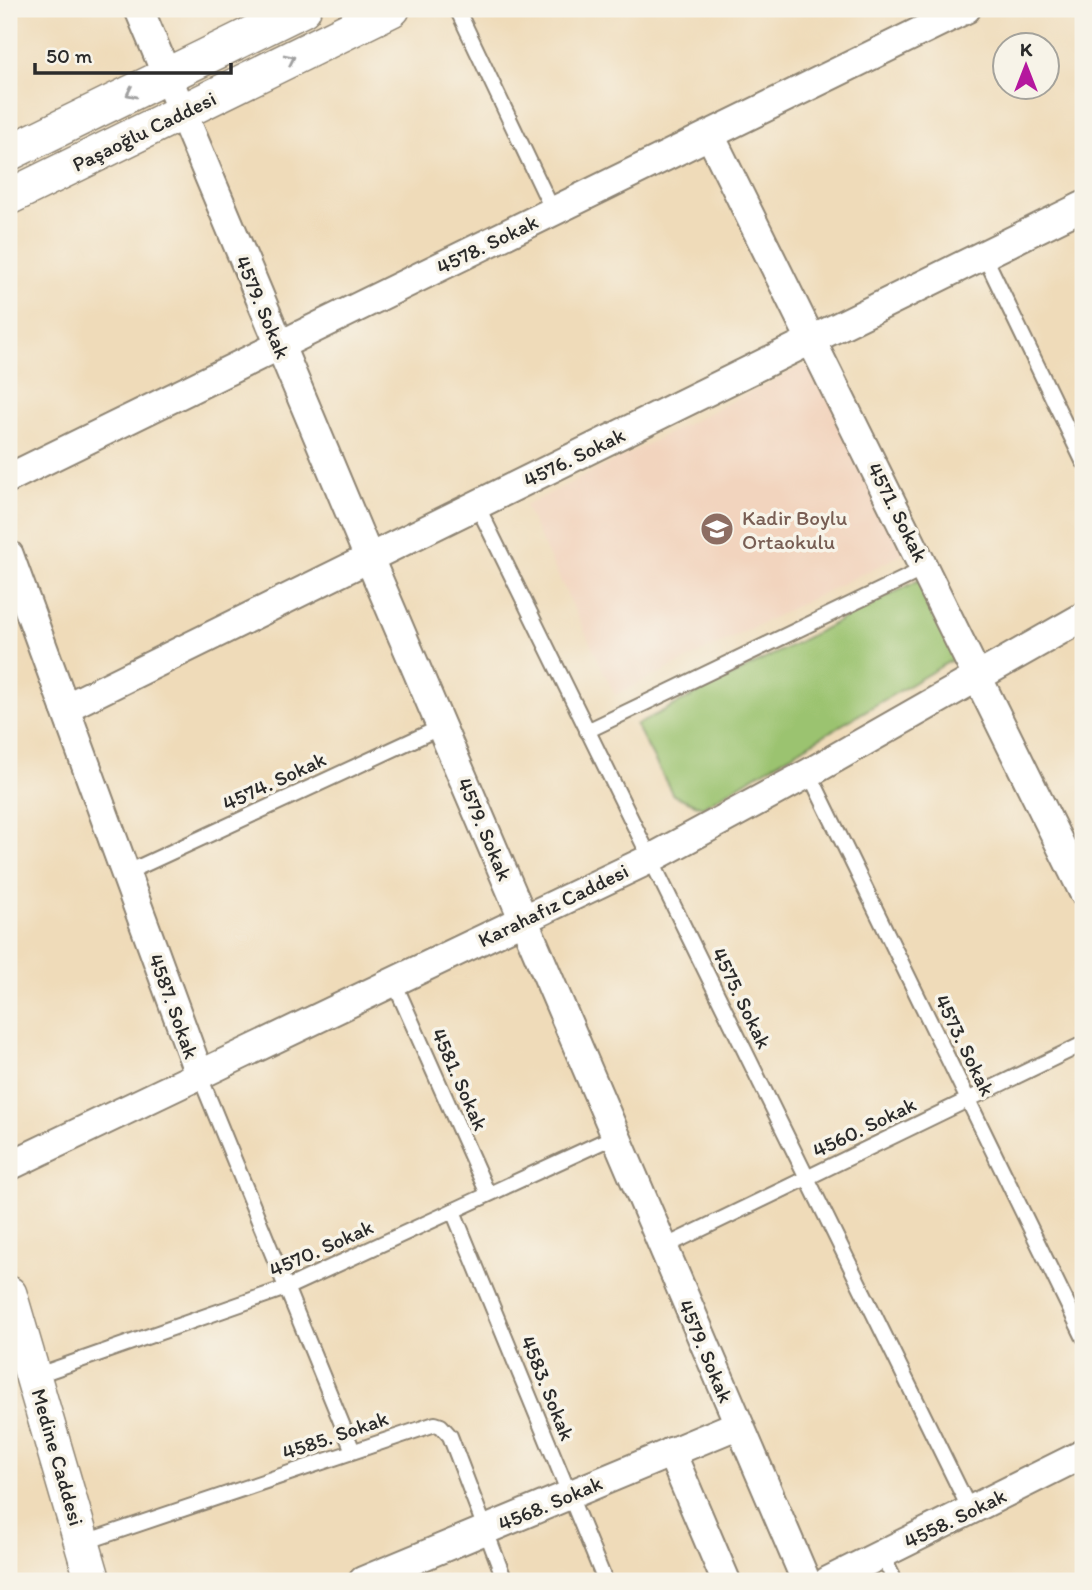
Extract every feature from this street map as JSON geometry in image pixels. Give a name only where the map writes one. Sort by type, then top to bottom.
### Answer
[{"type":"street","name":"4579. Sokak","points":[[139,9],[180,113],[737,1425],[806,1581]]},
{"type":"street","name":"Paşaoğlu Caddesi","points":[[9,153],[303,9]]},
{"type":"street","name":"Paşaoğlu Caddesi","points":[[9,197],[391,9]]},
{"type":"street","name":"4578. Sokak","points":[[9,478],[966,9]]},
{"type":"street","name":"4571. Sokak","points":[[710,135],[980,676],[1083,891]]},
{"type":"street","name":"4576. Sokak","points":[[65,708],[1083,206]]},
{"type":"street","name":"4587. Sokak","points":[[9,555],[199,1074]]},
{"type":"street","name":"Karahafız Caddesi","points":[[9,1166],[650,859],[809,773],[1083,617]]},
{"type":"street","name":"Medine Caddesi","points":[[9,1294],[93,1581]]},
{"type":"street","name":"4568. Sokak","points":[[363,1581],[737,1425]]},
{"type":"street","points":[[671,1452],[726,1581]]},
{"type":"street","name":"4558. Sokak","points":[[828,1581],[1083,1454]]},
{"type":"lane","points":[[457,9],[553,211]]},
{"type":"lane","points":[[984,255],[1083,461]]},
{"type":"lane","name":"4575. Sokak","points":[[477,505],[970,1510]]},
{"type":"lane","points":[[587,731],[926,568]]},
{"type":"lane","name":"4574. Sokak","points":[[126,873],[441,727]]},
{"type":"lane","name":"4573. Sokak","points":[[809,773],[1083,1336]]},
{"type":"lane","name":"4581. Sokak","points":[[394,982],[488,1194]]},
{"type":"lane","name":"4560. Sokak","points":[[662,1248],[1083,1044]]},
{"type":"lane","name":"4587. Sokak","points":[[199,1074],[353,1451]]},
{"type":"lane","name":"4570. Sokak","points":[[35,1376],[286,1288],[615,1136]]},
{"type":"lane","name":"4583. Sokak","points":[[453,1211],[605,1581]]},
{"type":"lane","name":"4585. Sokak","points":[[82,1543],[428,1425],[441,1426],[450,1436],[505,1581]]},
{"type":"lane","points":[[881,1555],[895,1581]]},
{"type":"shaded area","name":"Kadir Boylu Ortaokulu","points":[[804,365],[827,374],[909,551],[615,695],[525,506]]},
{"type":"green space","points":[[923,578],[969,650],[702,807],[673,795],[636,725]]},
{"type":"place","name":"Kadir Boylu Ortaokulu","points":[[717,529]]}]
